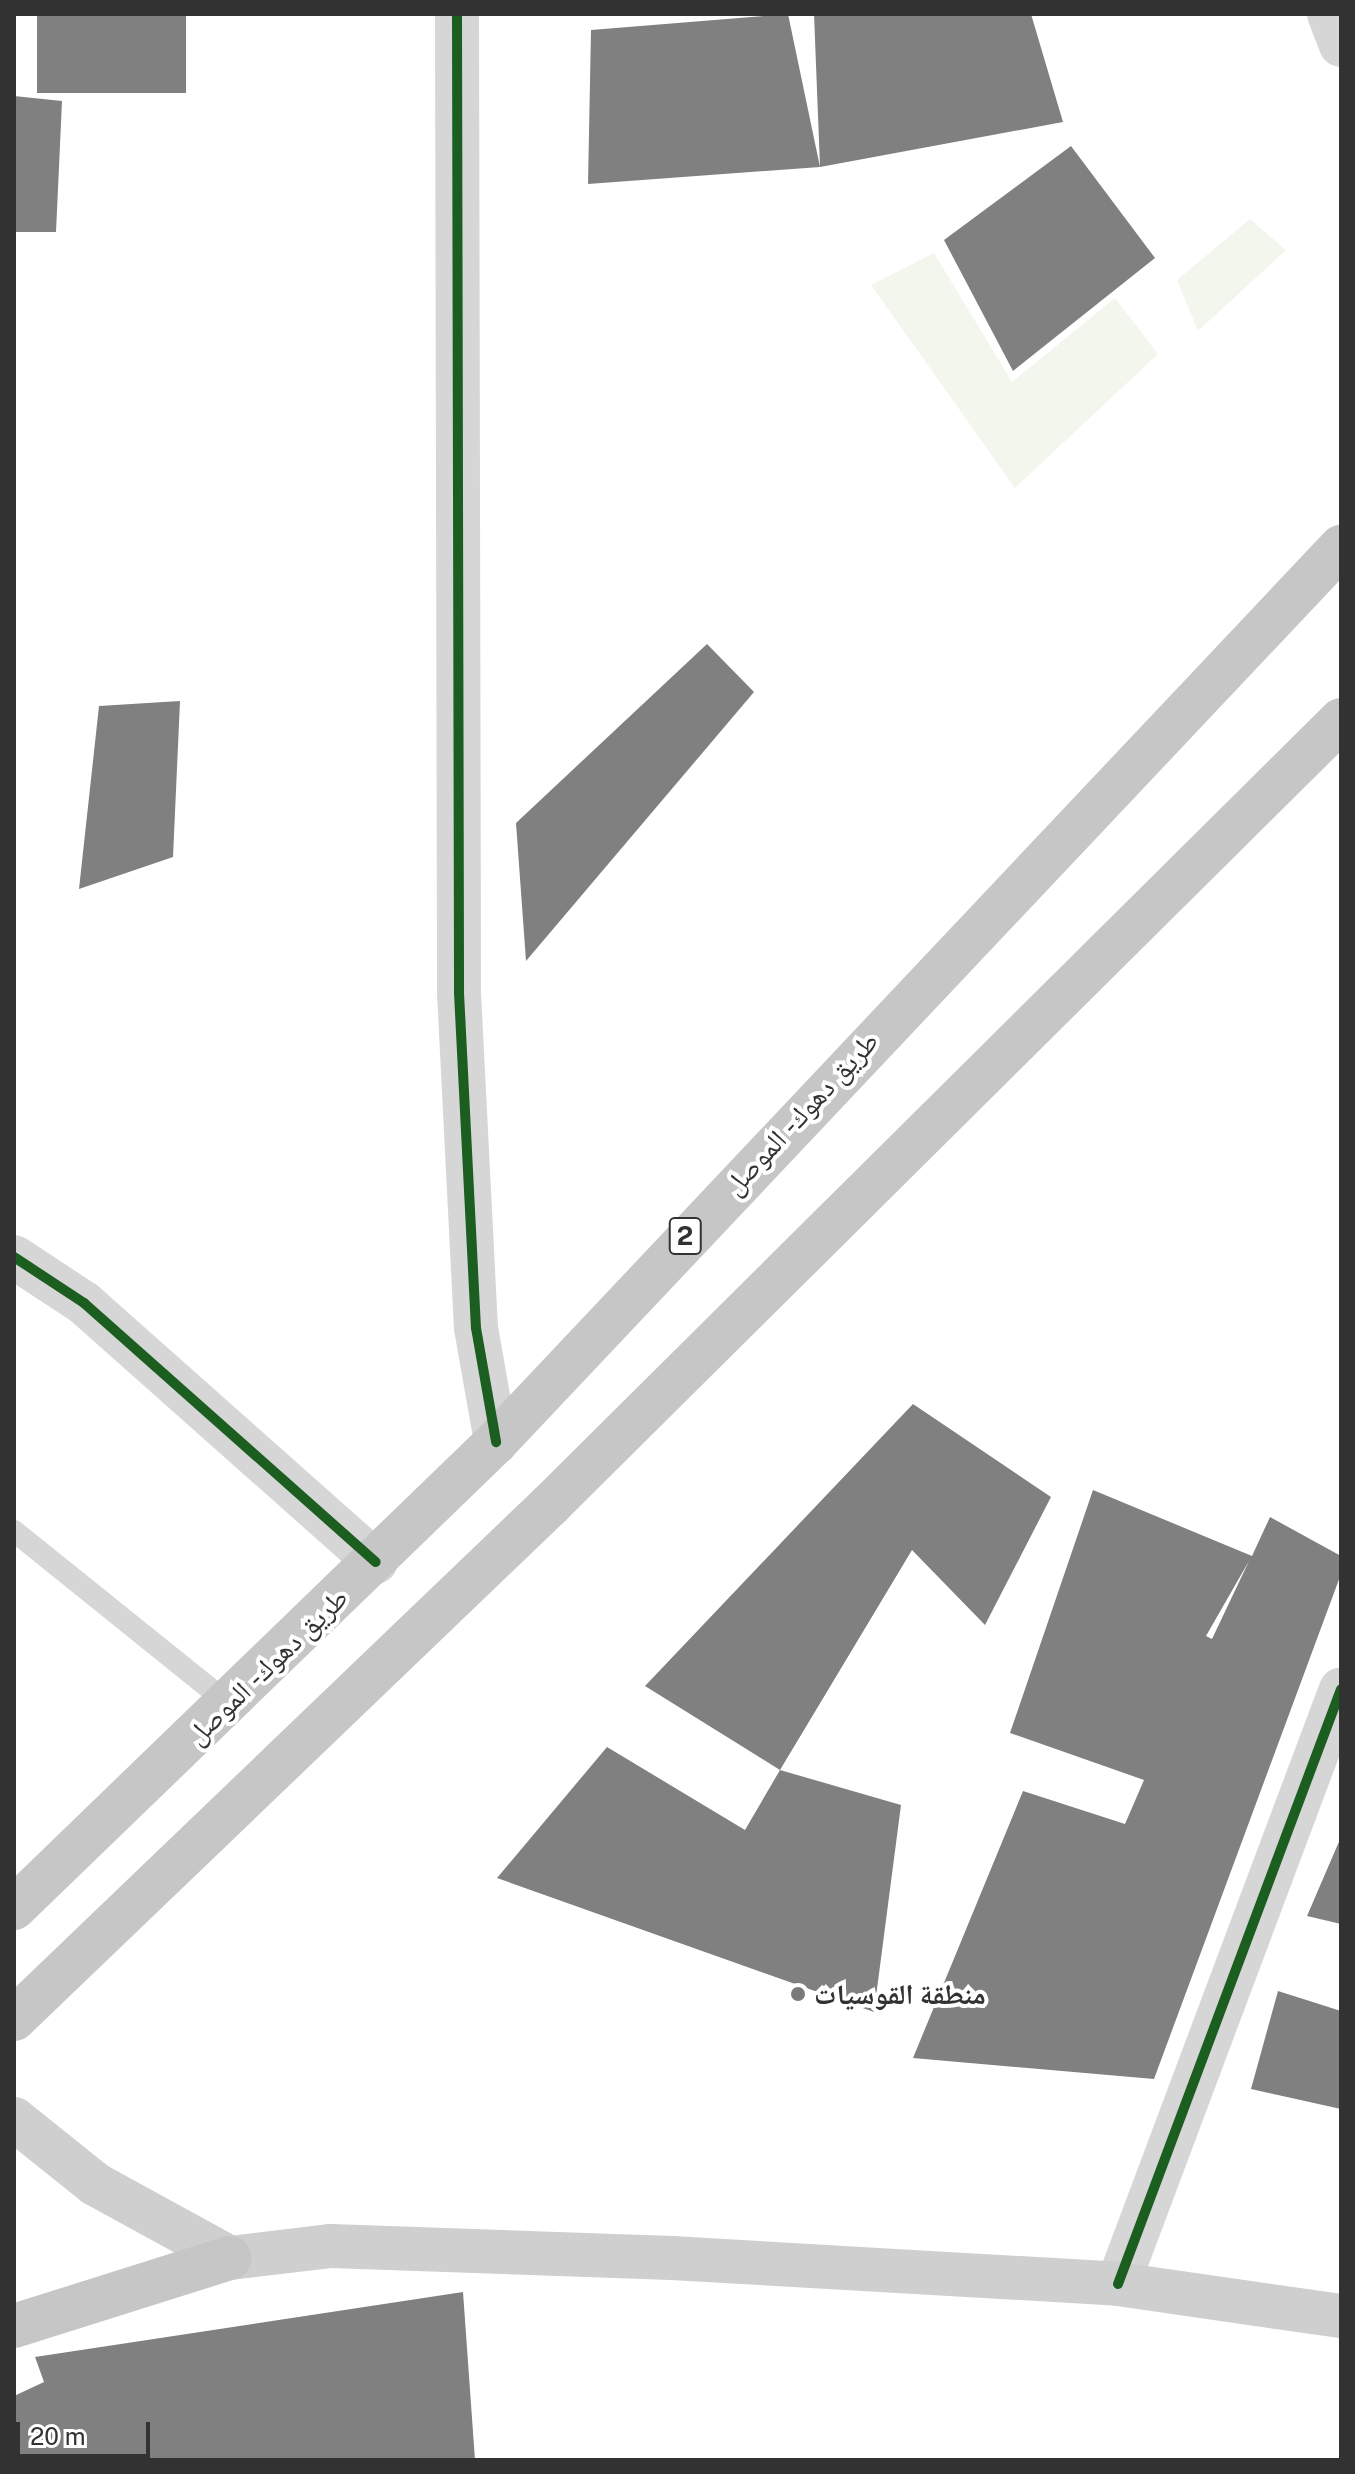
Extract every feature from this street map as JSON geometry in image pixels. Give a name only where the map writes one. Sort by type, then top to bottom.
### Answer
[{"type":"highway","name":"طريق دهوك - الموصل","points":[[14,1908],[376,1562],[496,1442],[1341,547]]},
{"type":"highway","points":[[14,2019],[551,1504],[1341,720]]},
{"type":"highway","points":[[14,2326],[230,2258]]},
{"type":"main road","points":[[14,2119],[106,2191],[230,2258],[331,2246],[1118,2284],[1341,2316]]},
{"type":"street","points":[[457,14],[459,993],[476,1328],[496,1442]]},
{"type":"street","points":[[1329,14],[1341,45]]},
{"type":"street","points":[[14,1257],[84,1303],[376,1562]]},
{"type":"street","points":[[1118,2284],[1341,1689]]},
{"type":"lane","points":[[14,1531],[228,1703]]},
{"type":"shaded area","points":[[1250,219],[1286,250],[1198,331],[1177,280]]},
{"type":"shaded area","points":[[934,253],[1012,382],[1115,298],[1158,354],[1015,488],[871,285]]},
{"type":"building","points":[[37,14],[186,14],[186,93],[37,93]]},
{"type":"building","points":[[788,14],[820,167],[588,184],[591,30]]},
{"type":"building","points":[[814,14],[1031,14],[1063,122],[820,167]]},
{"type":"building","points":[[14,96],[62,101],[56,232],[14,232]]},
{"type":"building","points":[[1071,146],[1155,258],[1013,371],[944,240]]},
{"type":"building","points":[[707,644],[754,692],[526,961],[516,823]]},
{"type":"building","points":[[180,701],[173,857],[79,889],[99,706]]},
{"type":"building","points":[[913,1404],[1051,1497],[985,1625],[912,1550],[780,1770],[645,1686]]},
{"type":"building","points":[[1093,1490],[1252,1556],[1270,1517],[1341,1556],[1341,1574],[1154,2079],[913,2058],[1023,1791],[1125,1824],[1144,1780],[1010,1733]],"holes":[[[1249,1561],[1212,1639],[1206,1636]]]},
{"type":"building","points":[[607,1747],[745,1830],[780,1770],[901,1805],[874,2012],[497,1878]]},
{"type":"building","points":[[1341,1837],[1341,1924],[1307,1916]]},
{"type":"building","points":[[1278,1991],[1341,2011],[1341,2109],[1251,2089]]},
{"type":"building","points":[[463,2292],[475,2460],[14,2460],[14,2396],[44,2382],[35,2357]]},
{"type":"cycle path","points":[[457,14],[459,993],[476,1328],[496,1442]]},
{"type":"cycle path","points":[[14,1257],[84,1303],[376,1562]]},
{"type":"cycle path","points":[[1118,2284],[1341,1689]]},
{"type":"place","name":"منطقة القوسيات","points":[[798,1994]]}]
